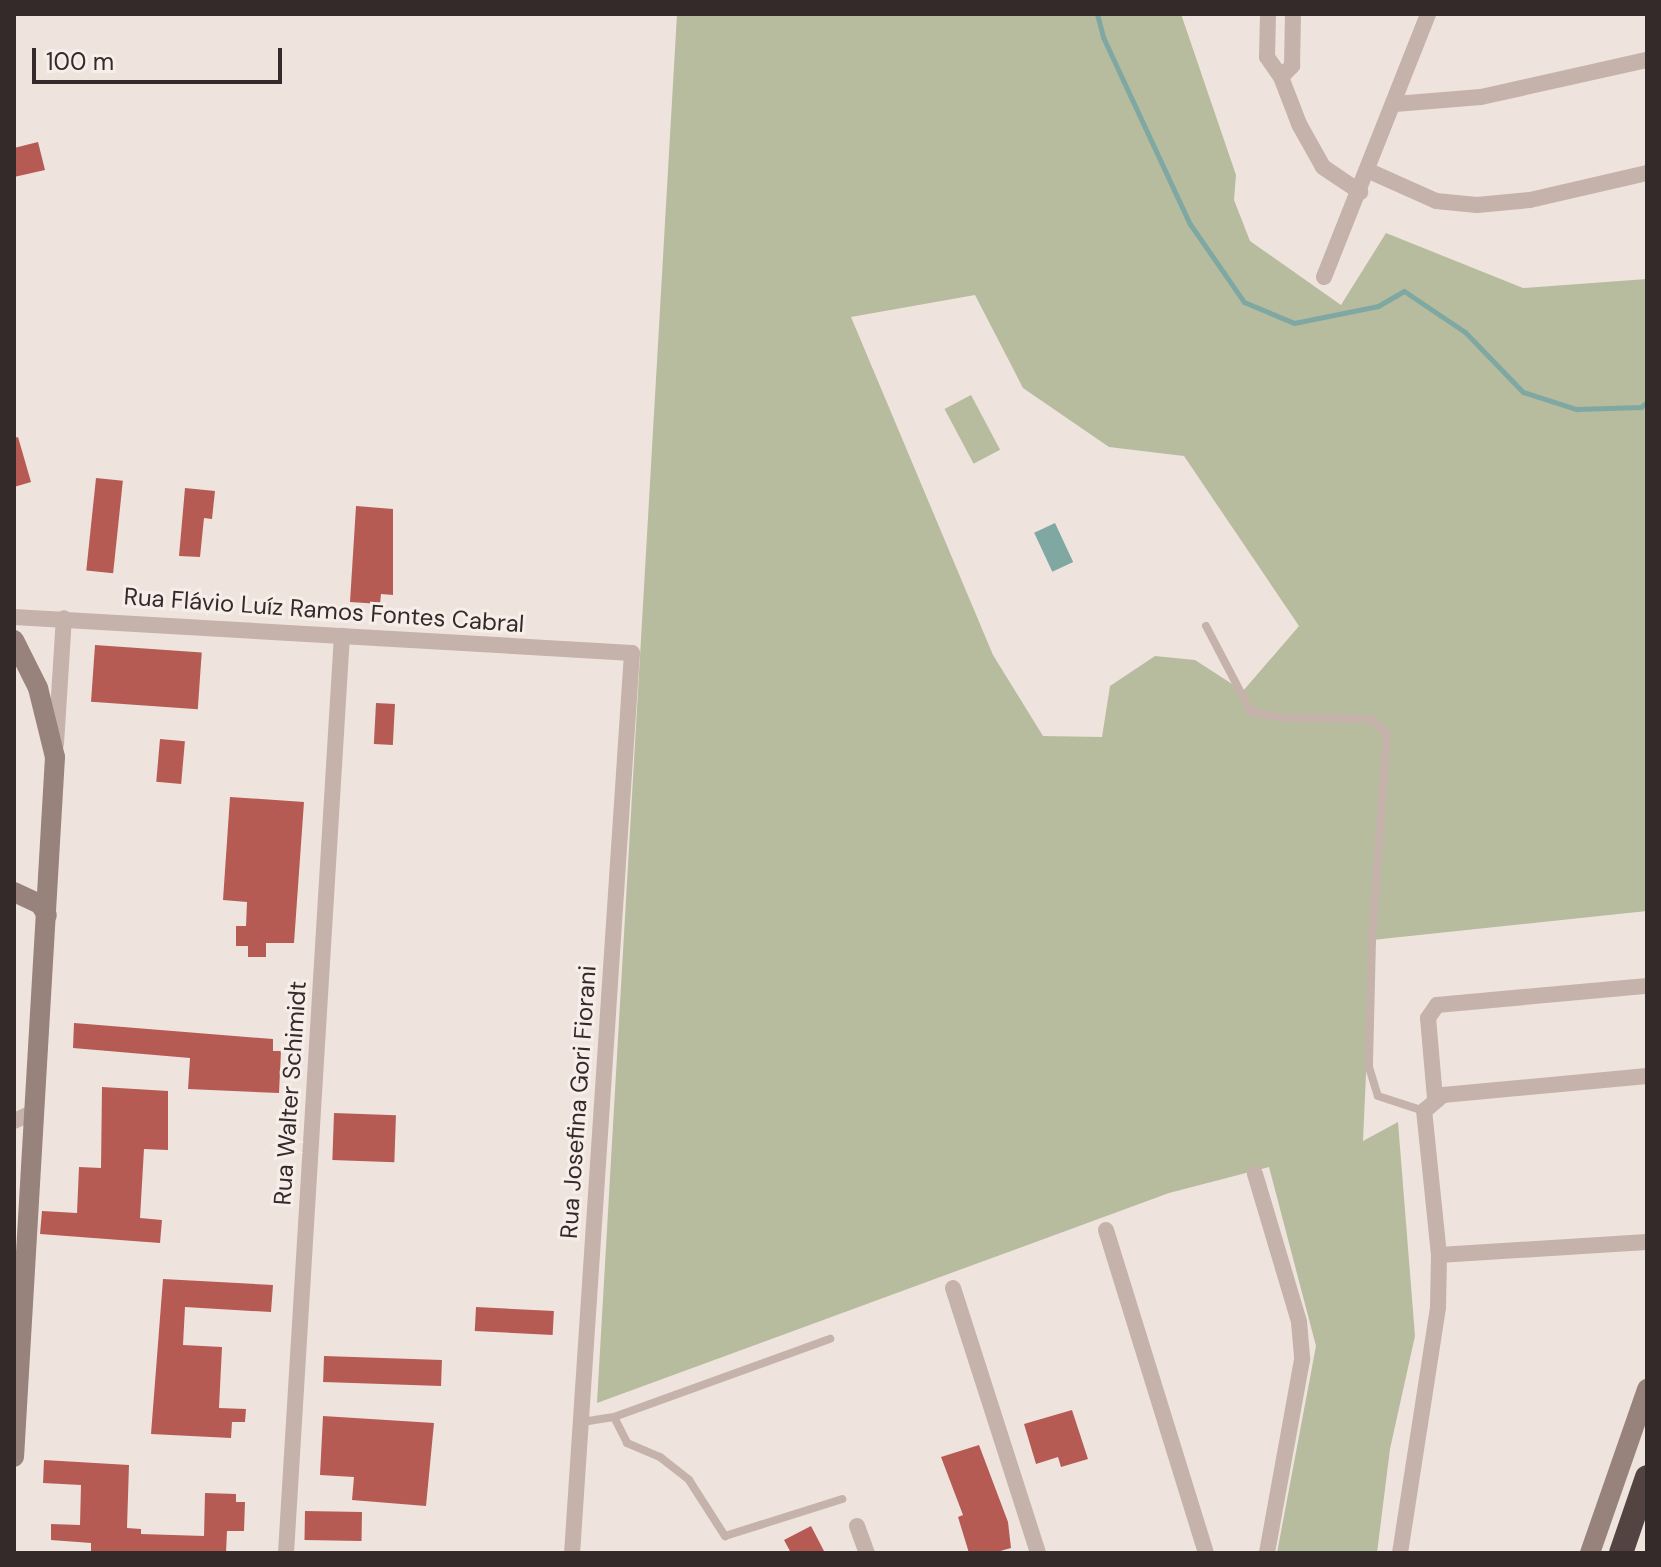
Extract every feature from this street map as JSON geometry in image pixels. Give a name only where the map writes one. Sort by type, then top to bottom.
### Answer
[{"type":"highway","points":[[1621,1553],[1647,1477]]},
{"type":"street","points":[[1268,14],[1267,57],[1281,77],[1323,167],[1360,192]]},
{"type":"street","points":[[1281,77],[1292,66],[1293,14]]},
{"type":"street","points":[[1324,277],[1369,171],[1428,14]]},
{"type":"street","points":[[1395,104],[1481,97],[1647,60]]},
{"type":"street","points":[[1369,171],[1436,201],[1477,205],[1530,200],[1647,173]]},
{"type":"street","name":"Rua Flávio Luíz Ramos Fontes Cabral","points":[[14,617],[632,653]]},
{"type":"street","points":[[14,1457],[64,618]]},
{"type":"street","name":"Rua Walter Schimidt","points":[[286,1553],[342,636]]},
{"type":"street","points":[[14,640],[38,688],[55,757]]},
{"type":"street","name":"Rua Josefina Gori Fiorani","points":[[572,1553],[632,653]]},
{"type":"street","points":[[14,892],[40,904],[47,915]]},
{"type":"street","points":[[1400,1553],[1438,1307],[1439,1255],[1429,1104],[1428,1018],[1437,1005],[1647,986]]},
{"type":"street","points":[[1429,1104],[1647,1076]]},
{"type":"street","points":[[14,1121],[34,1112]]},
{"type":"street","points":[[1255,1174],[1299,1322],[1302,1360],[1267,1553]]},
{"type":"street","points":[[1106,1230],[1206,1553]]},
{"type":"street","points":[[1439,1255],[1647,1242]]},
{"type":"street","points":[[953,1288],[1038,1553]]},
{"type":"street","points":[[1590,1553],[1647,1389]]},
{"type":"street","points":[[857,1526],[867,1553]]},
{"type":"lane","points":[[1206,626],[1251,712],[1283,718],[1371,719],[1387,734],[1372,940],[1369,1067],[1378,1096],[1429,1104]]},
{"type":"lane","points":[[581,1423],[614,1417],[830,1339]]},
{"type":"lane","points":[[614,1417],[627,1443],[660,1457],[689,1480],[725,1536],[842,1499]]},
{"type":"green space","points":[[677,14],[1181,14],[1236,175],[1234,200],[1250,241],[1341,305],[1386,233],[1523,288],[1647,279],[1647,911],[1372,940],[1363,1141],[1398,1122],[1415,1336],[1390,1449],[1377,1553],[1277,1553],[1316,1346],[1269,1167],[1169,1193],[597,1403]],"holes":[[[975,295],[1023,388],[1109,447],[1184,456],[1299,626],[1243,691],[1195,660],[1155,656],[1110,686],[1102,737],[1043,736],[993,655],[851,317]]]},
{"type":"green space","points":[[971,395],[1000,450],[974,464],[945,409]]},
{"type":"water","points":[[1055,523],[1073,562],[1052,572],[1034,533]]},
{"type":"building","points":[[38,142],[45,170],[14,177],[14,148]]},
{"type":"building","points":[[18,437],[31,482],[14,487],[14,438]]},
{"type":"building","points":[[96,478],[123,481],[113,573],[86,570]]},
{"type":"building","points":[[185,488],[215,491],[212,519],[204,518],[200,557],[179,556]]},
{"type":"building","points":[[356,506],[393,509],[393,595],[381,594],[380,604],[350,602]]},
{"type":"building","points":[[95,645],[202,652],[198,709],[91,702]]},
{"type":"building","points":[[376,703],[395,704],[393,745],[374,744]]},
{"type":"building","points":[[160,739],[185,741],[181,784],[156,782]]},
{"type":"building","points":[[230,797],[304,802],[294,943],[266,943],[266,957],[248,957],[248,946],[236,946],[236,926],[246,926],[247,902],[223,900]]},
{"type":"building","points":[[74,1023],[273,1039],[273,1051],[281,1051],[279,1093],[188,1089],[190,1058],[73,1048]]},
{"type":"building","points":[[102,1087],[168,1091],[168,1150],[144,1149],[140,1218],[162,1220],[160,1243],[40,1234],[42,1211],[77,1213],[79,1167],[101,1168]]},
{"type":"building","points":[[334,1113],[396,1115],[394,1162],[332,1160]]},
{"type":"building","points":[[163,1279],[273,1285],[271,1312],[185,1307],[183,1345],[222,1347],[219,1408],[246,1409],[245,1422],[232,1422],[231,1438],[151,1434]]},
{"type":"building","points":[[476,1307],[554,1311],[553,1335],[475,1331]]},
{"type":"building","points":[[324,1356],[442,1360],[441,1386],[323,1382]]},
{"type":"building","points":[[1072,1410],[1088,1459],[1061,1467],[1058,1457],[1036,1464],[1024,1424]]},
{"type":"building","points":[[323,1416],[434,1423],[426,1506],[352,1500],[354,1477],[320,1475]]},
{"type":"building","points":[[979,1445],[1008,1522],[1011,1548],[993,1553],[969,1553],[958,1517],[963,1515],[941,1457]]},
{"type":"building","points":[[44,1460],[129,1465],[127,1528],[141,1529],[141,1534],[204,1536],[205,1493],[236,1494],[236,1502],[245,1502],[244,1531],[227,1531],[226,1553],[91,1553],[91,1543],[51,1540],[51,1524],[80,1525],[81,1485],[43,1483]]},
{"type":"building","points":[[305,1511],[362,1512],[361,1541],[304,1540]]},
{"type":"building","points":[[811,1526],[825,1553],[791,1553],[784,1540]]},
{"type":"waterway","points":[[1097,14],[1103,37],[1190,224],[1244,302],[1294,323],[1378,306],[1404,291],[1465,332],[1523,392],[1576,409],[1641,407],[1647,402]]}]
